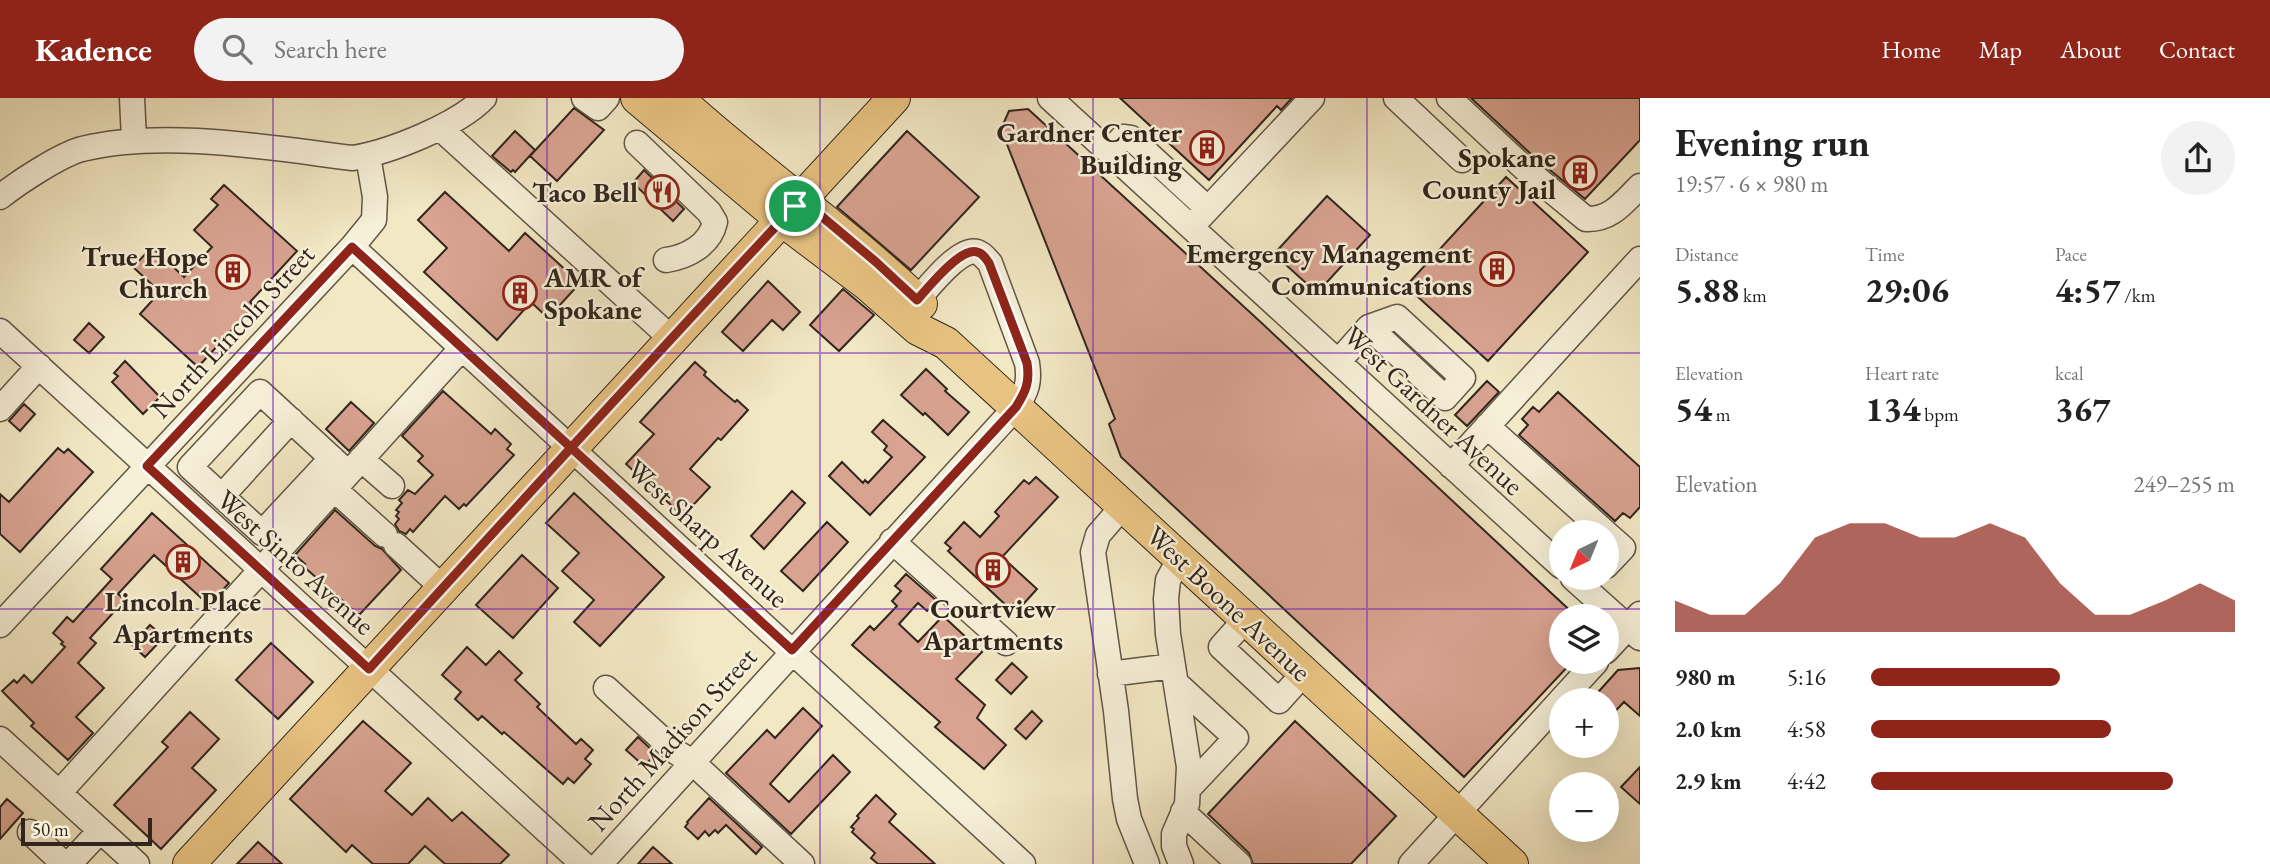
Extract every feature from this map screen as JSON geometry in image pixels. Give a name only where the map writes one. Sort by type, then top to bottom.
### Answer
[{"type":"main road","name":"West Boone Avenue","points":[[637,98],[791,210],[876,262],[935,317],[946,343]]},
{"type":"main road","name":"West Boone Avenue","points":[[677,98],[719,135],[867,285],[918,329],[946,343],[1512,864]]},
{"type":"main road","points":[[189,864],[894,98]]},
{"type":"street","points":[[132,98],[134,140]]},
{"type":"street","points":[[0,197],[21,180],[80,149],[134,140],[258,146],[353,158],[368,156],[440,128],[484,98]]},
{"type":"street","points":[[584,98],[598,108],[607,98]]},
{"type":"street","name":"West Gardner Avenue","points":[[1050,98],[1549,555]]},
{"type":"street","points":[[1191,227],[1312,98]]},
{"type":"street","points":[[1395,98],[1462,160]]},
{"type":"street","points":[[1449,98],[1523,167],[1586,219],[1598,219],[1611,214],[1640,186]]},
{"type":"street","points":[[440,128],[671,338]]},
{"type":"street","points":[[1109,152],[1123,137],[1131,138],[1209,209]]},
{"type":"street","points":[[637,143],[709,212],[715,222],[713,232],[694,251],[680,258],[666,260]]},
{"type":"street","name":"North Lincoln Street","points":[[0,625],[352,247],[374,220],[375,197],[368,156]]},
{"type":"street","name":"West Sharp Avenue","points":[[352,247],[792,650],[1013,861]]},
{"type":"street","name":"North Madison Street","points":[[600,864],[1016,407],[1027,390],[1030,379],[1027,363],[989,263],[983,255],[976,251],[967,251],[958,257],[917,300]]},
{"type":"street","points":[[1451,466],[1640,260]]},
{"type":"street","points":[[1338,362],[1369,327]]},
{"type":"street","name":"West Sinto Avenue","points":[[0,331],[583,864]]},
{"type":"street","points":[[59,793],[260,569],[270,541],[344,470],[462,348]]},
{"type":"street","points":[[0,409],[39,366]]},
{"type":"street","points":[[270,541],[190,467],[260,391],[344,470],[391,540],[443,588]]},
{"type":"street","points":[[222,496],[291,421]]},
{"type":"street","points":[[1487,426],[1592,520]]},
{"type":"street","points":[[344,470],[391,486]]},
{"type":"street","points":[[1123,506],[1098,535],[1093,552],[1111,674],[1125,799],[1131,827],[1146,863],[1178,855],[1174,834],[1186,800],[1189,767],[1168,634],[1168,580],[1180,558]]},
{"type":"street","points":[[892,541],[1006,643]]},
{"type":"street","points":[[1595,590],[1636,627],[1619,641]]},
{"type":"street","points":[[1111,674],[1174,674],[1236,738],[1186,800]]},
{"type":"street","points":[[1572,688],[1586,674]]},
{"type":"street","points":[[606,688],[676,752],[692,762],[802,864]]},
{"type":"street","points":[[1411,864],[1549,713]]},
{"type":"street","points":[[0,739],[137,864]]},
{"type":"street","points":[[1186,800],[1238,864]]},
{"type":"street","points":[[30,832],[66,864],[100,831]]},
{"type":"building","name":"Gardner Center Building","points":[[1120,98],[1292,98],[1281,110],[1277,106],[1209,180]]},
{"type":"building","name":"Spokane County Jail","points":[[1471,98],[1640,98],[1640,140],[1585,199],[1533,156]]},
{"type":"building","points":[[574,108],[604,130],[557,181],[530,156]]},
{"type":"building","points":[[1028,109],[1563,604],[1549,604],[1549,674],[1561,674],[1464,777],[1121,457],[1109,424],[1115,419],[1001,129],[1009,111]]},
{"type":"building","points":[[515,131],[535,150],[515,172],[511,172],[492,156]]},
{"type":"building","points":[[907,131],[979,197],[911,270],[837,207]]},
{"type":"building","name":"Taco Bell","points":[[644,170],[684,209],[673,221],[633,183]]},
{"type":"building","name":"Emergency Management Communications","points":[[1506,177],[1588,252],[1488,361],[1406,286]]},
{"type":"building","name":"True Hope Church","points":[[224,185],[297,251],[250,302],[254,306],[198,367],[140,314],[160,292],[133,267],[152,247],[184,277],[212,247],[194,230],[218,205],[211,199]]},
{"type":"building","points":[[445,192],[509,251],[525,233],[580,283],[548,318],[531,302],[497,340],[424,272],[447,248],[418,220]]},
{"type":"building","points":[[1327,196],[1370,235],[1317,293],[1274,254]]},
{"type":"building","points":[[768,281],[800,312],[783,330],[772,320],[743,351],[722,332]]},
{"type":"building","points":[[843,289],[874,315],[839,351],[810,325]]},
{"type":"building","points":[[89,323],[104,337],[89,353],[74,340]]},
{"type":"building","points":[[125,361],[160,397],[143,414],[112,382],[118,376],[114,373]]},
{"type":"building","points":[[695,362],[706,372],[704,375],[748,410],[690,469],[710,487],[683,516],[626,464],[654,434],[640,422]]},
{"type":"building","points":[[926,369],[947,389],[945,391],[969,412],[948,435],[901,395]]},
{"type":"building","points":[[1487,381],[1499,392],[1467,426],[1455,415]]},
{"type":"building","points":[[443,391],[491,434],[495,429],[511,444],[507,449],[514,455],[466,506],[464,504],[459,509],[445,496],[413,532],[410,529],[406,534],[399,531],[395,524],[399,519],[396,516],[399,512],[396,510],[402,503],[399,500],[408,490],[415,494],[433,475],[418,461],[423,456],[402,436]]},
{"type":"building","points":[[1558,392],[1640,467],[1640,507],[1630,518],[1623,513],[1614,520],[1519,435],[1528,425],[1522,419],[1533,407],[1539,412]]},
{"type":"building","points":[[351,402],[374,423],[349,451],[326,429]]},
{"type":"building","points":[[24,404],[35,414],[20,431],[9,421]]},
{"type":"building","points":[[883,420],[925,457],[870,515],[829,476],[842,462],[863,483],[865,480],[868,483],[892,457],[884,450],[887,446],[872,432]]},
{"type":"building","points":[[58,448],[64,453],[68,449],[93,472],[20,552],[0,534],[0,494],[9,502]]},
{"type":"building","points":[[1036,477],[1058,497],[1002,557],[1037,589],[1018,610],[1013,604],[1009,608],[948,551],[951,548],[945,543],[964,522],[980,537],[999,516],[995,512],[1024,480],[1029,484]]},
{"type":"building","points":[[792,491],[805,503],[764,549],[751,536]]},
{"type":"building","points":[[574,493],[664,577],[600,646],[574,622],[594,600],[562,571],[579,553],[546,523]]},
{"type":"building","points":[[335,510],[375,546],[382,549],[401,570],[359,615],[303,566],[305,564],[295,555]]},
{"type":"building","points":[[152,513],[229,583],[209,605],[154,555],[118,594],[125,600],[90,638],[96,643],[78,663],[104,688],[76,717],[93,733],[68,760],[31,726],[34,723],[2,691],[14,680],[17,683],[24,675],[32,683],[65,647],[53,633],[67,617],[73,622],[112,579],[101,569]]},
{"type":"building","points":[[827,522],[848,542],[803,591],[781,571]]},
{"type":"building","points":[[522,555],[558,588],[513,638],[476,605]]},
{"type":"building","points":[[906,574],[937,601],[927,611],[918,603],[899,624],[918,642],[943,616],[982,652],[956,679],[985,705],[977,718],[1006,745],[984,769],[935,727],[940,722],[852,645],[870,626],[874,630],[897,606],[892,601],[901,591],[895,586]]},
{"type":"building","points":[[150,625],[164,637],[145,657],[132,645]]},
{"type":"building","points":[[271,643],[313,682],[278,719],[236,680]]},
{"type":"building","points":[[467,647],[486,665],[499,651],[522,673],[515,680],[540,704],[537,707],[576,744],[581,739],[593,750],[585,759],[591,764],[574,783],[568,778],[563,784],[504,732],[502,734],[482,716],[478,720],[455,699],[461,692],[442,675]]},
{"type":"building","points":[[1012,663],[1027,677],[1011,694],[996,680]]},
{"type":"building","points":[[1640,668],[1640,716],[1624,702],[1619,707],[1619,688],[1602,688],[1614,674],[1619,674],[1619,670]]},
{"type":"building","points":[[803,708],[822,726],[770,784],[789,802],[833,755],[850,772],[791,834],[726,773],[767,730],[775,738]]},
{"type":"building","points":[[1032,711],[1042,721],[1026,739],[1015,729]]},
{"type":"building","points":[[190,712],[219,739],[192,768],[216,790],[161,849],[114,805],[168,747],[162,742]]},
{"type":"building","points":[[363,721],[411,763],[385,791],[412,815],[428,798],[452,821],[462,812],[509,855],[500,864],[445,864],[425,846],[408,864],[373,864],[352,845],[346,852],[290,799]]},
{"type":"building","points":[[1295,721],[1396,816],[1351,864],[1253,864],[1249,853],[1208,814]]},
{"type":"building","points":[[638,737],[656,754],[644,766],[626,750]]},
{"type":"building","points":[[1640,767],[1640,804],[1621,787]]},
{"type":"building","points":[[876,795],[896,814],[889,822],[935,864],[878,864],[871,858],[875,853],[852,832],[854,829],[851,827]]},
{"type":"building","points":[[709,798],[762,847],[756,854],[726,825],[718,833],[715,830],[709,836],[705,831],[698,839],[685,827]]},
{"type":"building","points":[[7,799],[23,813],[0,839],[0,807]]},
{"type":"building","points":[[258,842],[282,864],[237,864]]},
{"type":"building","points":[[653,847],[672,864],[638,864]]},
{"type":"place","name":"Gardner Center Building","points":[[1207,148]]},
{"type":"place","name":"Spokane County Jail","points":[[1580,173]]},
{"type":"place","name":"Taco Bell","points":[[662,192]]},
{"type":"place","name":"Emergency Management Communications","points":[[1497,269]]},
{"type":"place","name":"True Hope Church","points":[[233,272]]},
{"type":"place","name":"AMR of Spokane","points":[[520,293]]},
{"type":"place","name":"Lincoln Place Apartments","points":[[183,562]]},
{"type":"place","name":"Courtview Apartments","points":[[993,570]]},
{"type":"route","points":[[795,206],[671,338],[570,449],[369,669],[147,466],[352,247],[570,449],[792,650],[1016,407],[1027,390],[1030,379],[1027,363],[989,263],[983,255],[976,251],[967,251],[958,257],[917,300],[801,199],[795,206]]}]
